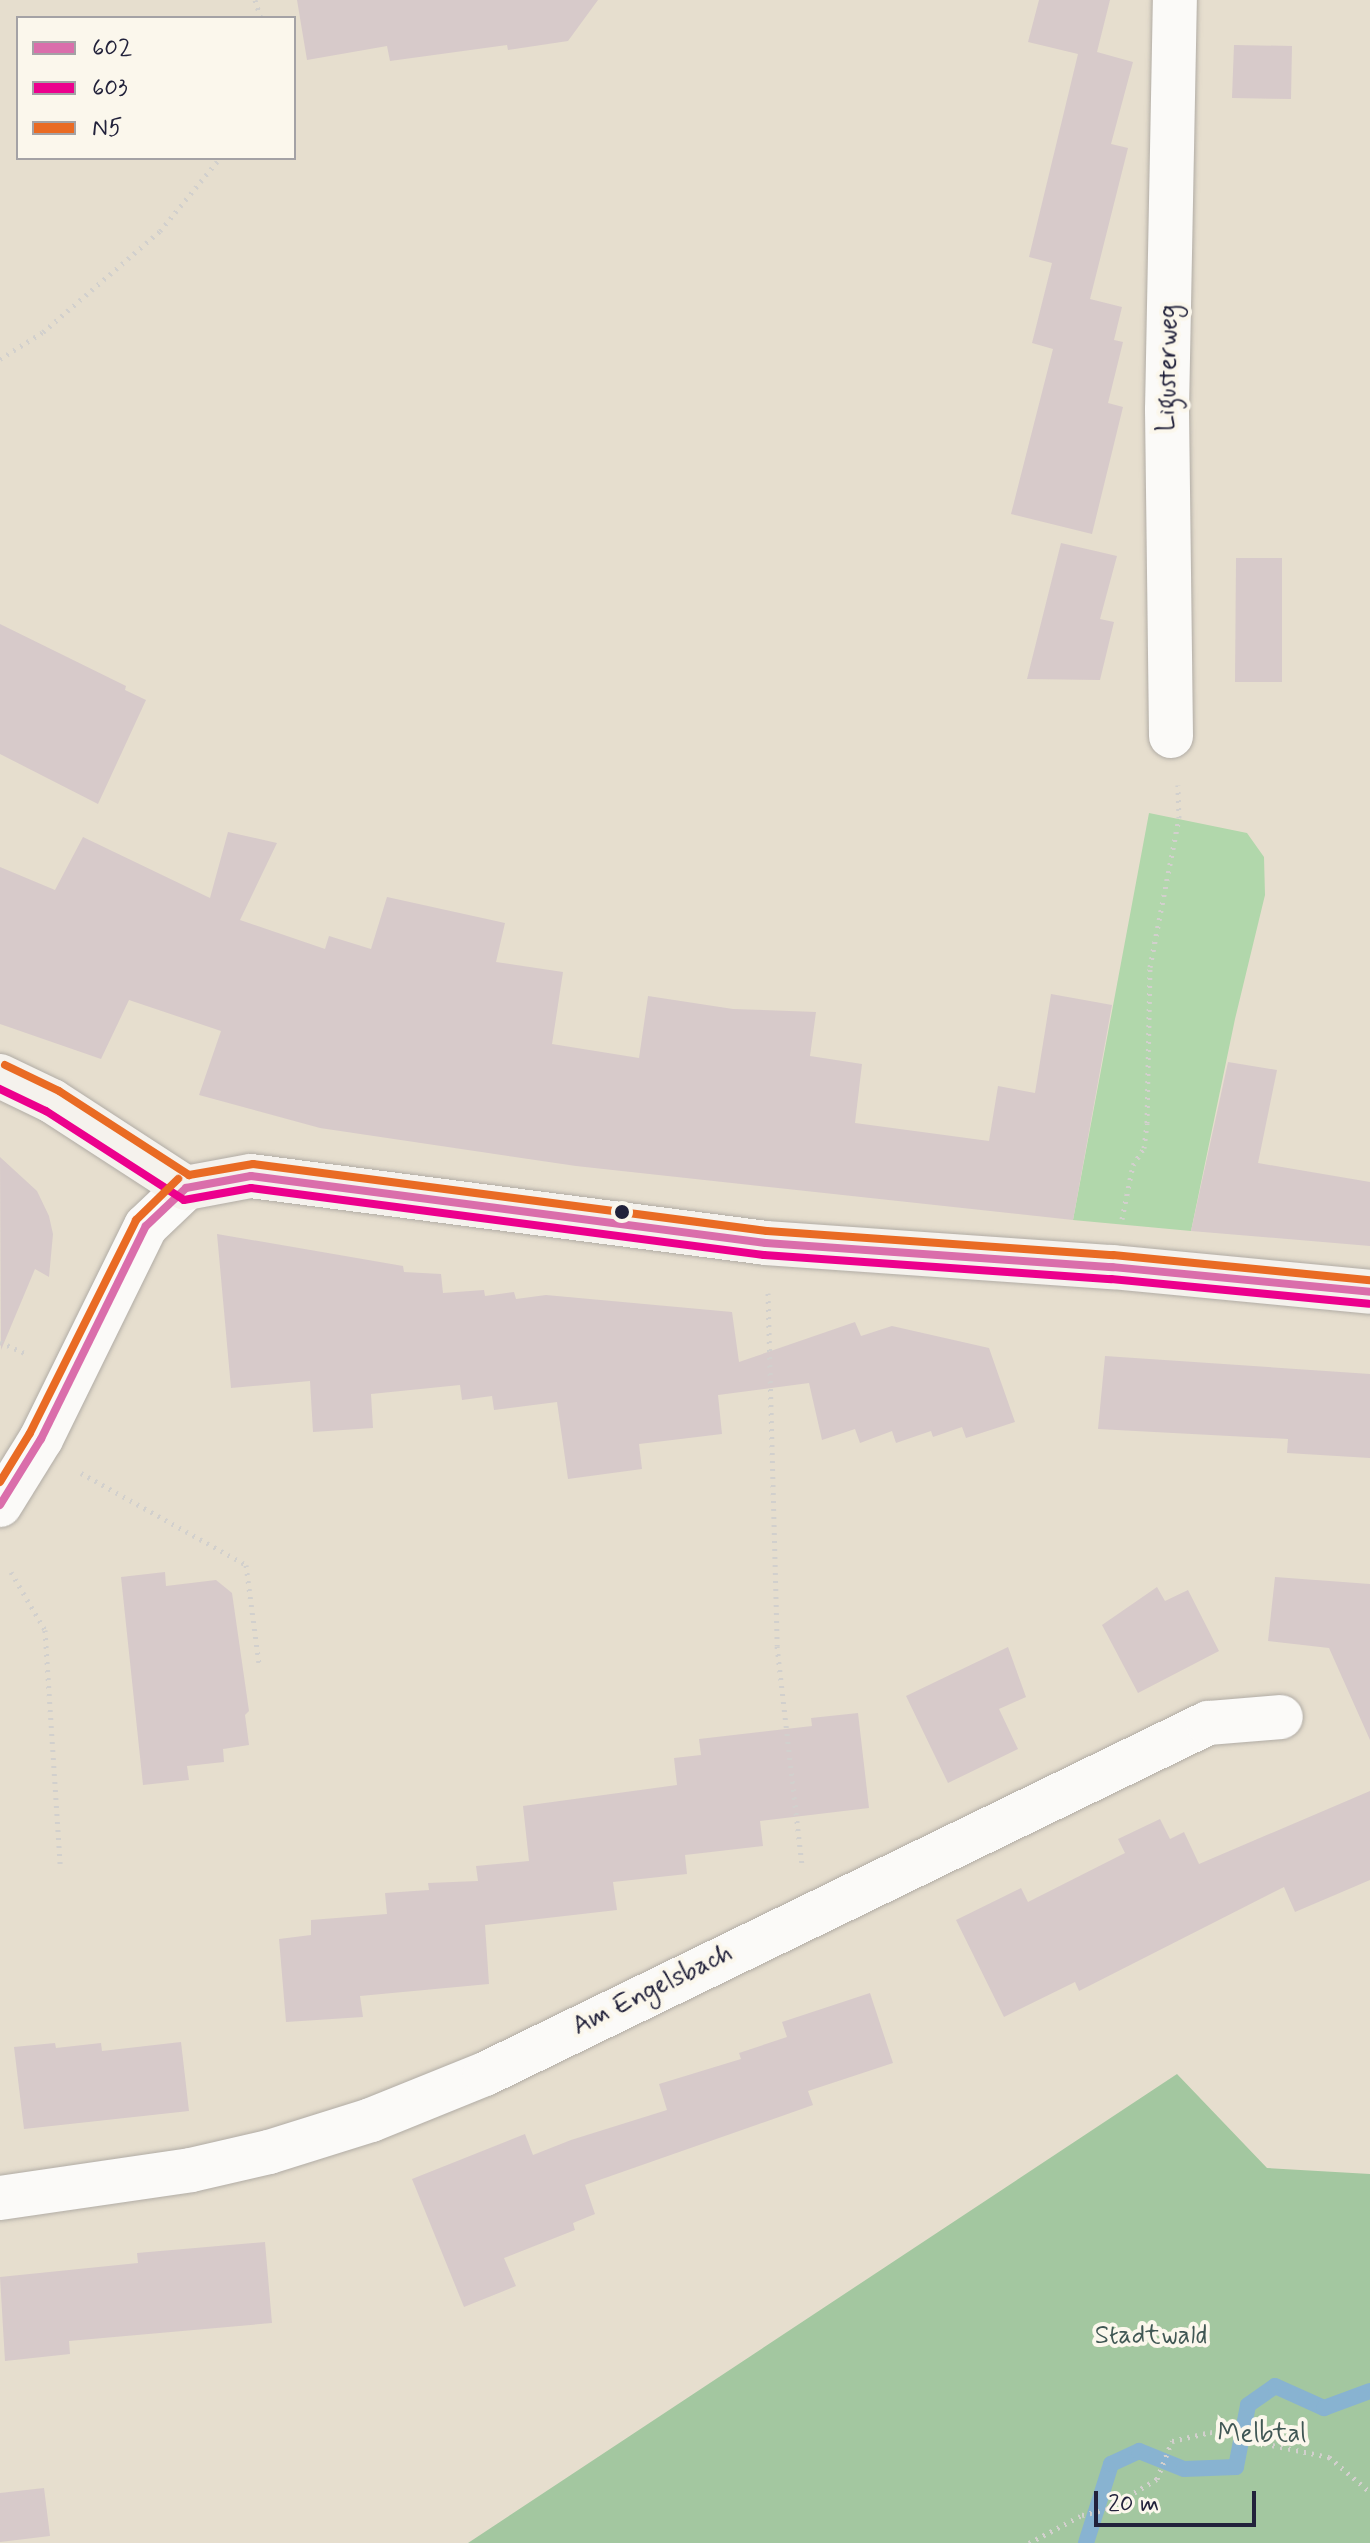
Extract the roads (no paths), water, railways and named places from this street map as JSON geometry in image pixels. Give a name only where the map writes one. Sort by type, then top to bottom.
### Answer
[{"type":"street","name":"Ligusterweg","points":[[1171,736],[1167,410],[1175,0]]},
{"type":"street","points":[[0,1076],[52,1101],[186,1188]]},
{"type":"street","points":[[0,1505],[41,1439],[146,1226],[186,1188],[251,1176],[752,1242],[1112,1267],[1370,1292]]},
{"type":"street","name":"Am Engelsbach","points":[[0,2198],[191,2170],[269,2152],[371,2120],[485,2074],[1208,1723],[1281,1717]]},
{"type":"waterway","points":[[1086,2543],[1111,2464],[1139,2451],[1184,2469],[1236,2467],[1248,2405],[1275,2386],[1324,2408],[1370,2391]]},
{"type":"park label","name":"Stadtwald","points":[[1151,2337]]},
{"type":"park label","name":"Melbtal","points":[[1262,2435]]}]
